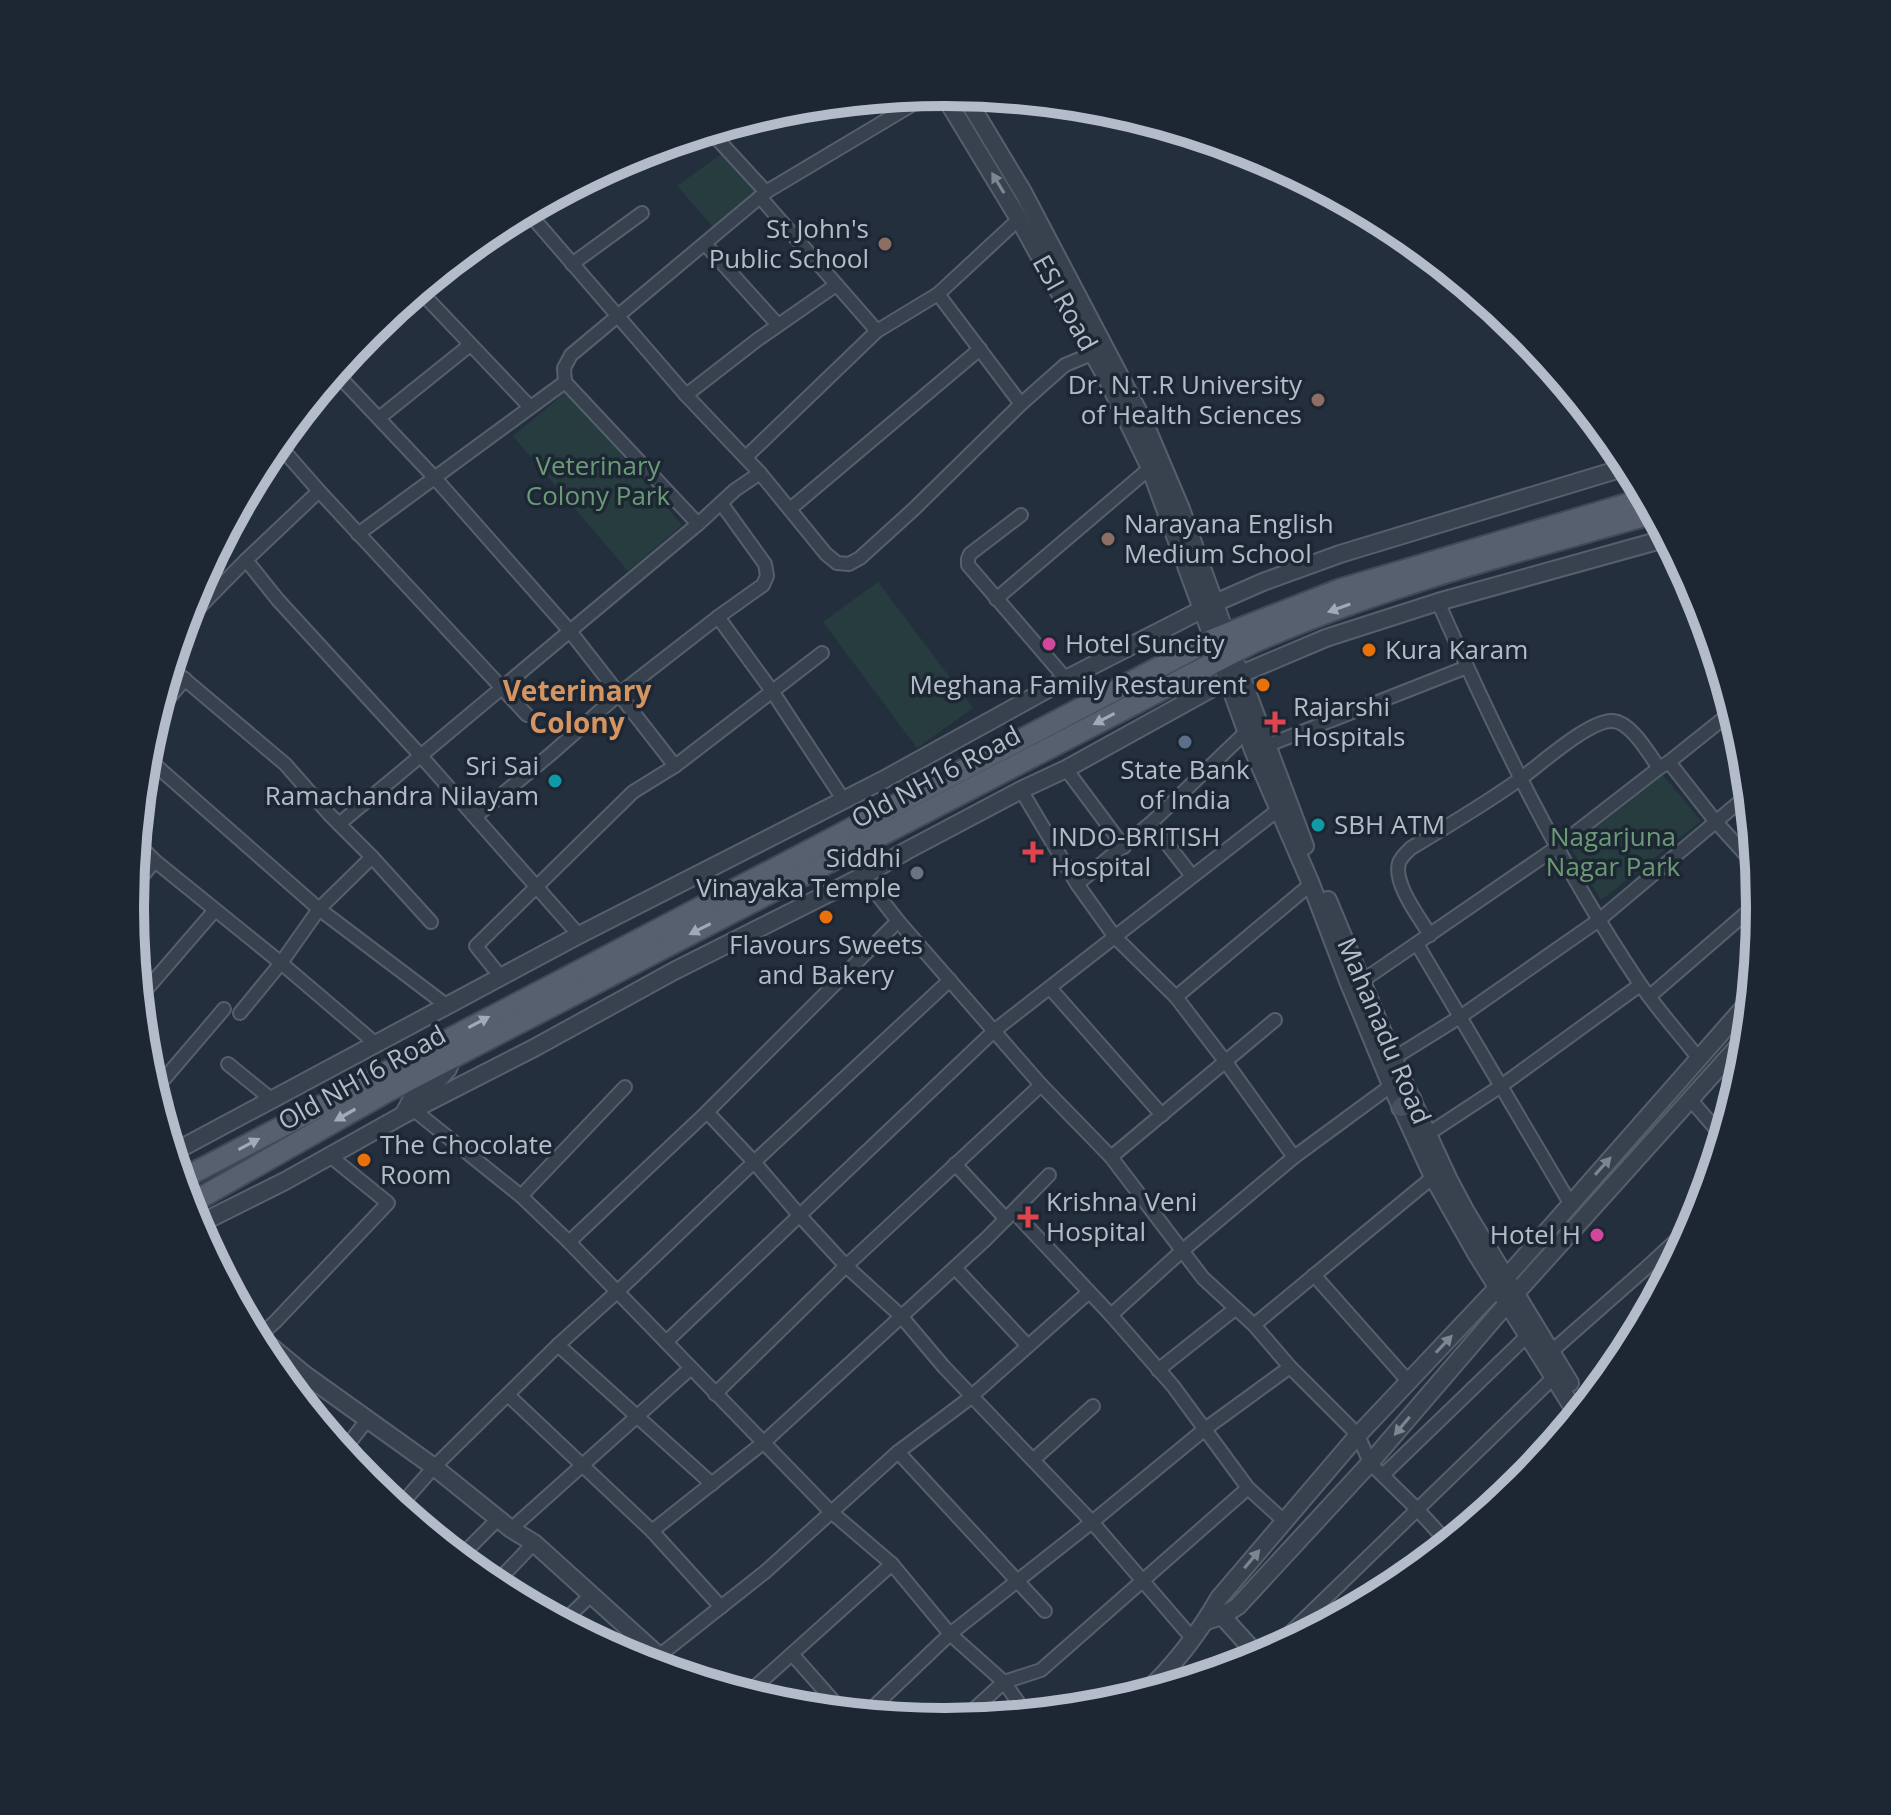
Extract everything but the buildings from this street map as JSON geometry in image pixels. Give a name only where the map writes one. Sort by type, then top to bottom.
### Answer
[{"type":"main road","name":"Old NH16 Road","points":[[191,1175],[1223,646],[1341,589],[1636,501]]},
{"type":"main road","name":"Old NH16 Road","points":[[199,1199],[388,1091],[1223,646],[1400,586],[1645,516]]},
{"type":"street","name":"ESI Road","points":[[951,106],[1100,351],[1157,451],[1208,607]]},
{"type":"street","points":[[698,524],[565,382],[564,368],[571,355],[763,194],[908,107]]},
{"type":"street","name":"ESI Road","points":[[972,107],[1023,192],[1100,351],[1223,646]]},
{"type":"street","points":[[717,140],[877,331]]},
{"type":"street","points":[[572,264],[642,213]]},
{"type":"street","points":[[746,457],[877,331],[938,294],[1019,219]]},
{"type":"street","points":[[534,220],[837,563],[849,564],[860,558],[1065,365],[1100,351]]},
{"type":"street","points":[[705,244],[778,325]]},
{"type":"street","points":[[686,395],[836,285]]},
{"type":"street","points":[[938,294],[1021,404]]},
{"type":"street","points":[[426,298],[530,407]]},
{"type":"street","points":[[379,418],[470,345]]},
{"type":"street","points":[[790,509],[980,349]]},
{"type":"street","points":[[342,380],[434,477],[569,630],[675,766]]},
{"type":"street","points":[[358,534],[565,382]]},
{"type":"street","points":[[286,453],[527,715]]},
{"type":"street","points":[[996,599],[1150,468]]},
{"type":"street","points":[[182,1148],[500,976],[895,773],[1066,679],[1208,607],[1263,582],[1340,554],[1617,470]]},
{"type":"street","points":[[339,824],[760,473]]},
{"type":"street","points":[[205,602],[319,491]]},
{"type":"street","points":[[475,817],[619,694],[763,585],[767,576],[765,564],[721,503]]},
{"type":"street","points":[[1021,515],[970,554],[968,565],[1066,679]]},
{"type":"street","points":[[208,1220],[674,971],[1066,769],[1233,677],[1326,638],[1438,602],[1658,541]]},
{"type":"street","points":[[246,560],[278,600],[579,935]]},
{"type":"street","points":[[1438,602],[1521,779],[1557,847],[1640,985],[1699,1059]]},
{"type":"street","points":[[718,617],[772,691],[843,799]]},
{"type":"street","name":"Mahanadu Road","points":[[1223,646],[1246,732],[1311,884],[1348,981],[1407,1104],[1433,1177],[1502,1282]]},
{"type":"street","points":[[500,976],[476,946],[633,792],[675,766],[822,653]]},
{"type":"street","points":[[1266,746],[1467,667]]},
{"type":"street","points":[[179,674],[285,764],[431,922]]},
{"type":"street","name":"Mahanadu Road","points":[[1233,677],[1266,746],[1394,1058],[1396,1082]]},
{"type":"street","points":[[173,693],[185,679]]},
{"type":"street","points":[[1362,981],[1557,847],[1724,718]]},
{"type":"street","points":[[1430,935],[1404,890],[1398,866],[1401,859],[1411,848],[1521,779],[1603,722],[1612,721],[1627,726],[1745,854]]},
{"type":"street","points":[[1077,884],[1151,823],[1246,732]]},
{"type":"street","points":[[157,766],[319,909],[446,1005]]},
{"type":"street","points":[[1066,769],[1124,847]]},
{"type":"street","points":[[1021,790],[1077,884],[1115,937],[1176,997],[1294,1157]]},
{"type":"street","points":[[1394,1058],[1460,1017],[1599,920],[1740,802]]},
{"type":"street","points":[[666,1342],[995,1030],[1278,810]]},
{"type":"street","points":[[1151,823],[1192,876]]},
{"type":"street","points":[[146,852],[375,1043]]},
{"type":"street","points":[[240,1013],[281,963],[319,909],[372,857]]},
{"type":"street","points":[[145,872],[155,861]]},
{"type":"street","points":[[863,876],[898,921],[1041,1085],[1111,1157],[1203,1278],[1254,1325],[1290,1367],[1358,1435],[1370,1463],[1442,1536]]},
{"type":"street","points":[[1176,997],[1311,884]]},
{"type":"street","points":[[149,987],[215,910]]},
{"type":"street","points":[[1650,996],[1747,912]]},
{"type":"street","points":[[569,1242],[707,1112],[898,921]]},
{"type":"street","points":[[1417,944],[1570,1203]]},
{"type":"street","points":[[406,1499],[434,1467],[558,1345],[950,980]]},
{"type":"street","points":[[1428,1134],[1501,1086],[1640,985]]},
{"type":"street","points":[[1050,988],[1162,1115]]},
{"type":"street","points":[[163,1080],[224,1009]]},
{"type":"street","points":[[1214,1619],[1219,1598],[1358,1435],[1502,1282],[1740,1012]]},
{"type":"street","points":[[1111,1157],[1275,1020]]},
{"type":"street","points":[[1166,1678],[1192,1638],[1214,1619],[1238,1606],[1370,1463],[1511,1298],[1734,1050]]},
{"type":"street","points":[[408,1112],[413,1097],[440,1078],[453,1057]]},
{"type":"street","points":[[228,1064],[271,1099]]},
{"type":"street","points":[[1111,1315],[1294,1157],[1396,1082]]},
{"type":"street","points":[[715,1394],[846,1266],[1041,1085]]},
{"type":"street","points":[[521,1196],[625,1087]]},
{"type":"street","points":[[1690,1099],[1716,1129]]},
{"type":"street","name":"Mahanadu Road","points":[[1407,1104],[1428,1134],[1527,1336],[1572,1406]]},
{"type":"street","points":[[408,1112],[521,1196],[569,1242],[830,1511],[892,1564],[950,1634],[1004,1682],[1020,1705]]},
{"type":"street","points":[[707,1112],[846,1266],[901,1316],[944,1367],[1092,1522],[1192,1638]]},
{"type":"street","points":[[264,1328],[275,1322],[388,1203],[330,1156]]},
{"type":"street","points":[[955,1164],[1111,1315],[1173,1386],[1248,1488],[1284,1521]]},
{"type":"street","points":[[652,1531],[763,1443],[955,1268],[1049,1175]]},
{"type":"street","points":[[1254,1325],[1433,1177]]},
{"type":"street","points":[[1552,1351],[1672,1244]]},
{"type":"street","points":[[955,1268],[1028,1346]]},
{"type":"street","points":[[1314,1275],[1408,1381]]},
{"type":"street","points":[[651,1652],[721,1607],[765,1572],[898,1452],[966,1401],[1089,1292]]},
{"type":"street","name":"Mahanadu Road","points":[[1511,1298],[1552,1351],[1579,1398]]},
{"type":"street","points":[[1158,1370],[1235,1309]]},
{"type":"street","points":[[1383,1475],[1527,1336]]},
{"type":"street","points":[[558,1345],[712,1484]]},
{"type":"street","points":[[279,1353],[434,1467],[504,1524],[534,1543],[659,1655]]},
{"type":"street","points":[[875,1705],[950,1634],[1205,1429],[1290,1367]]},
{"type":"street","points":[[469,1551],[582,1465],[691,1368]]},
{"type":"street","points":[[299,1379],[304,1374]]},
{"type":"street","points":[[1293,1629],[1554,1377]]},
{"type":"street","points":[[508,1395],[652,1531],[721,1607]]},
{"type":"street","points":[[1033,1460],[1093,1406]]},
{"type":"street","points":[[349,1443],[368,1419]]},
{"type":"street","points":[[898,1452],[1045,1611]]},
{"type":"street","points":[[976,1708],[1004,1682],[1041,1670],[1248,1488]]},
{"type":"street","points":[[503,1576],[534,1543]]},
{"type":"street","points":[[756,1686],[892,1564]]},
{"type":"street","points":[[570,1615],[591,1595]]},
{"type":"street","points":[[1214,1619],[1251,1648]]},
{"type":"street","points":[[792,1654],[833,1701]]},
{"type":"green space","points":[[724,152],[758,195],[713,227],[677,186]]},
{"type":"green space","name":"Veterinary Colony Park","points":[[567,391],[682,525],[628,571],[513,436]]},
{"type":"green space","points":[[878,582],[973,708],[917,748],[823,622]]},
{"type":"green space","name":"Nagarjuna Nagar Park","points":[[1663,775],[1701,821],[1601,900],[1570,846]]},
{"type":"place","name":"St John's Public School","points":[[885,244]]},
{"type":"place","name":"Dr. N.T.R University of Health Sciences","points":[[1318,400]]},
{"type":"place","name":"Narayana English Medium School","points":[[1108,539]]},
{"type":"place","name":"Hotel Suncity","points":[[1049,644]]},
{"type":"place","name":"Kura Karam","points":[[1369,650]]},
{"type":"place","name":"Meghana Family Restaurent","points":[[1263,685]]},
{"type":"place","name":"Rajarshi Hospitals","points":[[1275,722]]},
{"type":"place","name":"State Bank of India","points":[[1185,742]]},
{"type":"place","name":"Sri Sai Ramachandra Nilayam","points":[[555,781]]},
{"type":"place","name":"SBH ATM","points":[[1318,825]]},
{"type":"place","name":"INDO-BRITISH Hospital","points":[[1033,852]]},
{"type":"place","name":"Siddhi Vinayaka Temple","points":[[917,873]]},
{"type":"place","name":"Flavours Sweets and Bakery","points":[[826,917]]},
{"type":"place","name":"The Chocolate Room","points":[[364,1160]]},
{"type":"place","name":"Krishna Veni Hospital","points":[[1028,1217]]},
{"type":"place","name":"Hotel H","points":[[1597,1235]]},
{"type":"district","name":"Veterinary Colony","points":[[577,707]]}]
